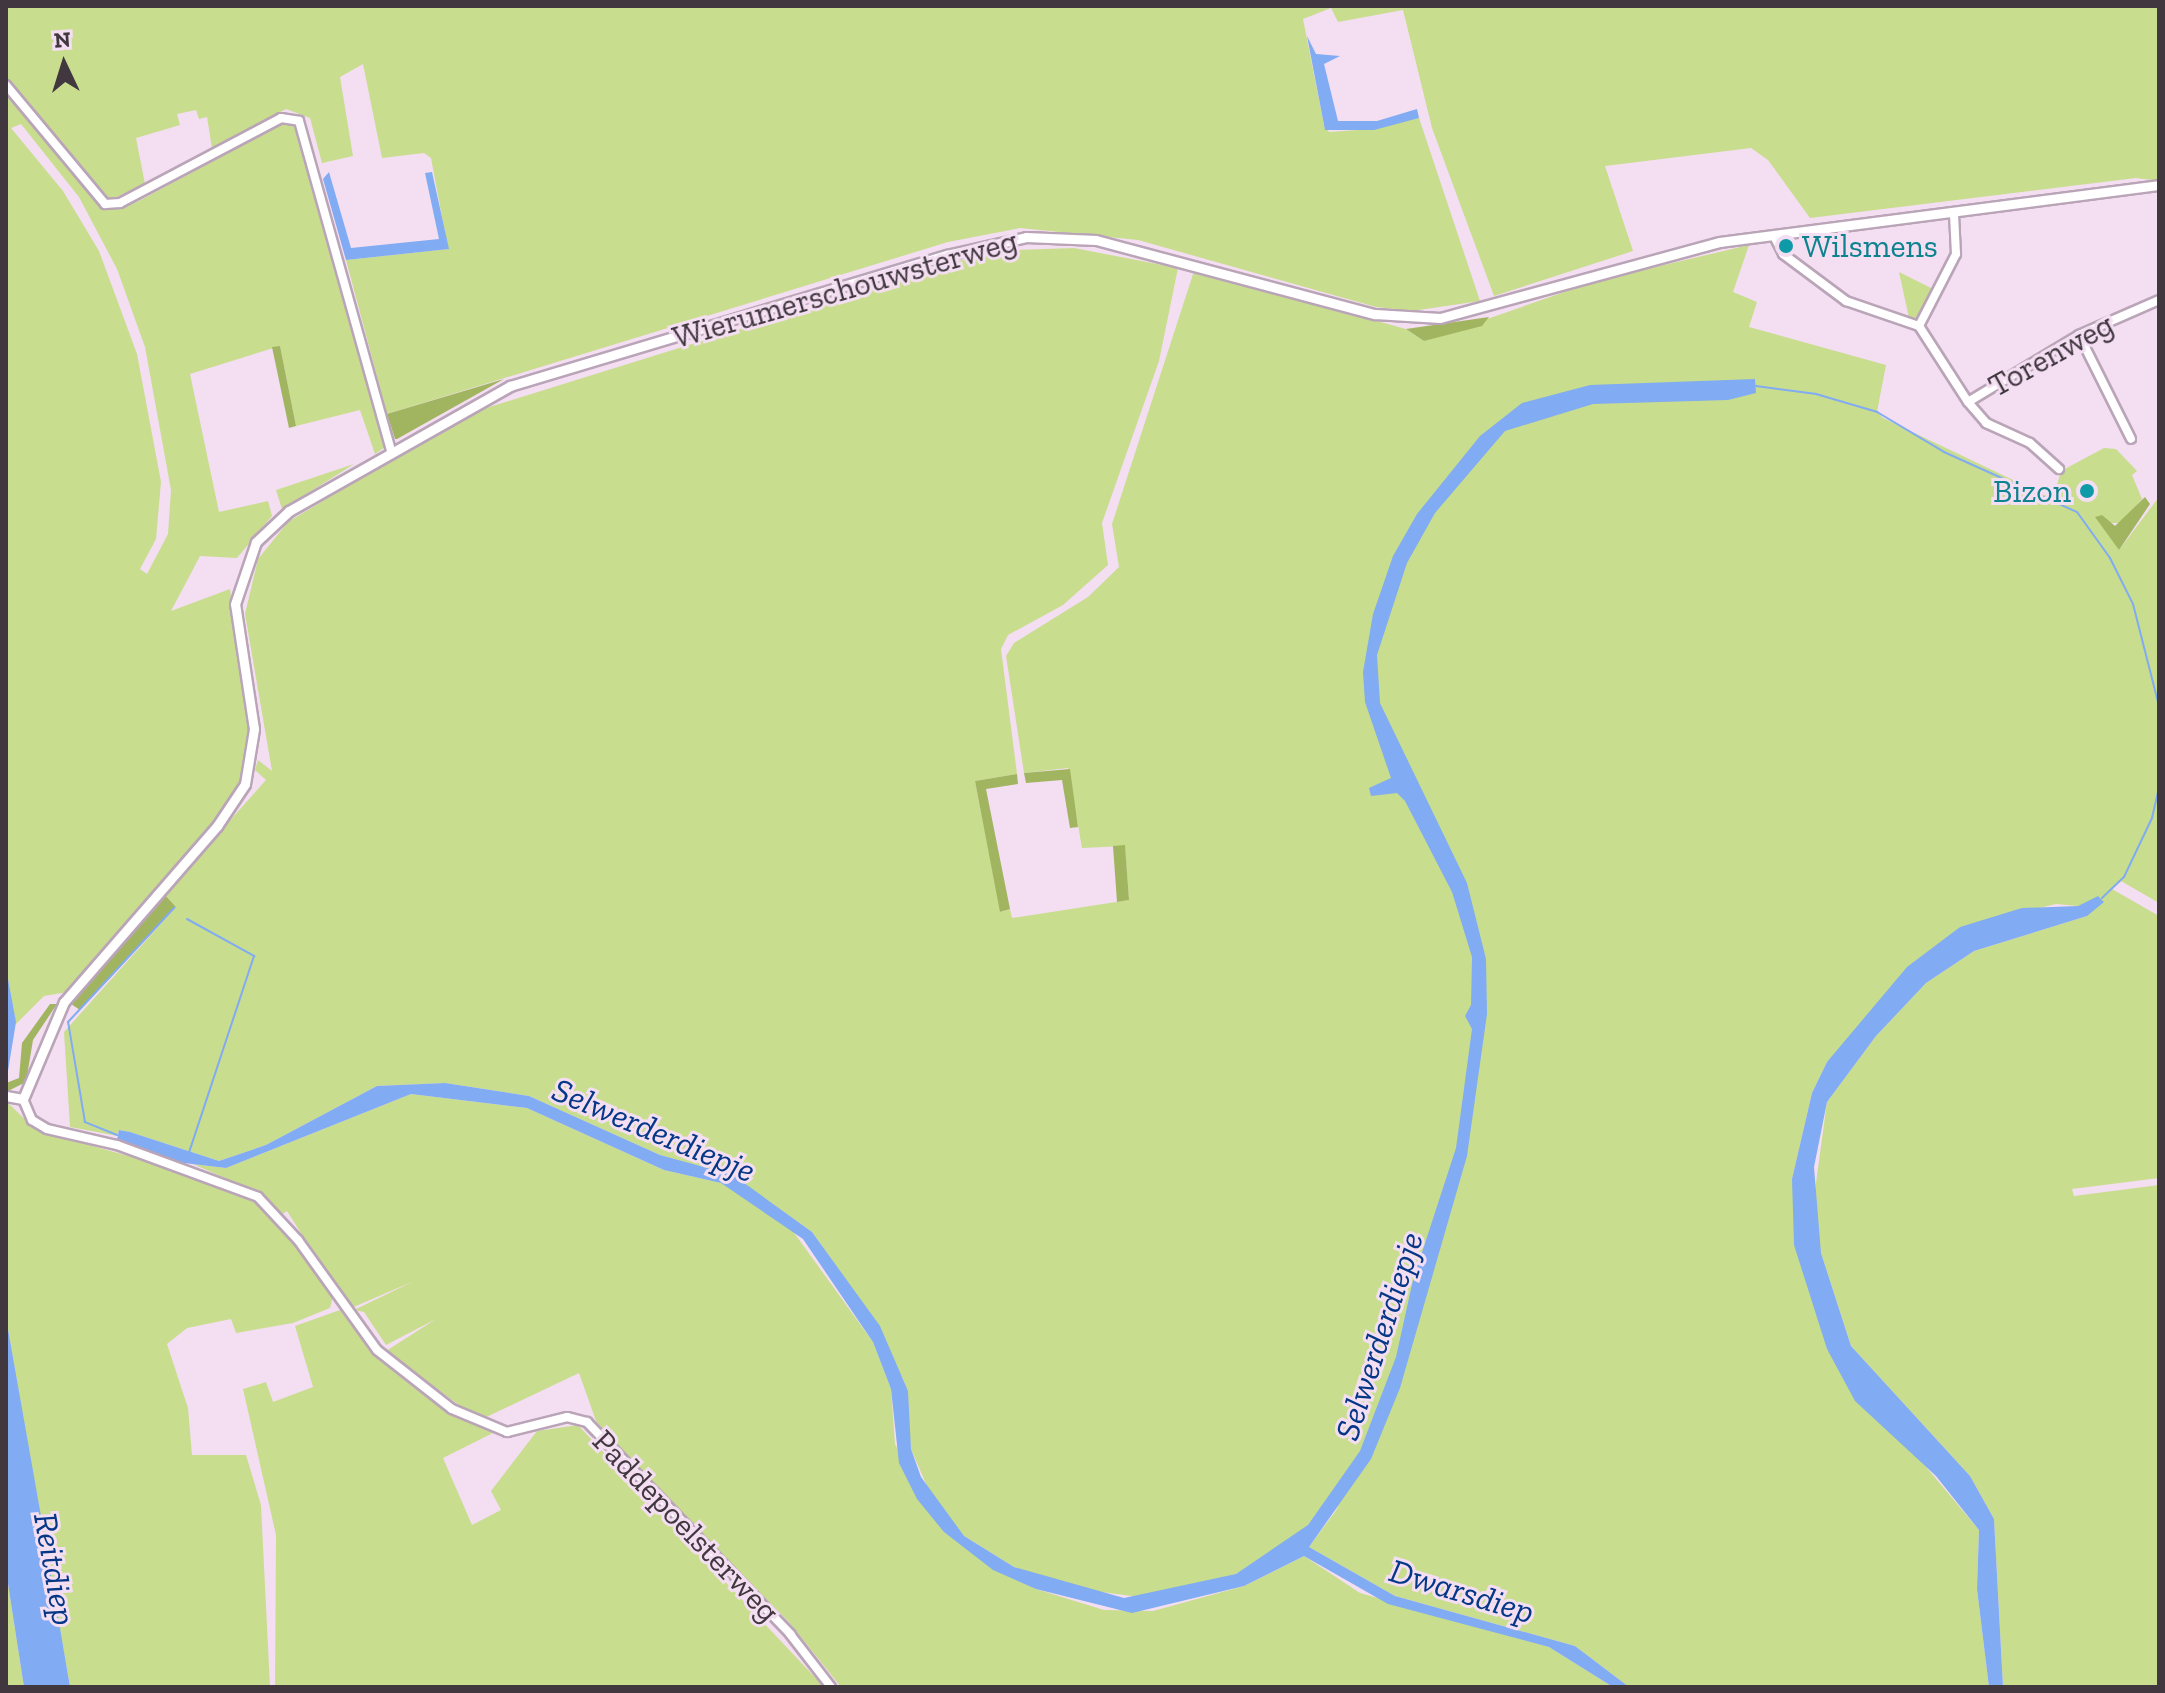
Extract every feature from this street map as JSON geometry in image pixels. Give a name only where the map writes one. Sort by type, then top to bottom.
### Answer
[{"type":"street","points":[[6,85],[105,204],[120,203],[281,118],[299,121],[391,450]]},
{"type":"street","name":"Wierumerschouwsterweg","points":[[23,1099],[64,1002],[217,826],[245,784],[254,729],[235,604],[250,551],[289,511],[391,450],[510,386],[1009,239],[1096,240],[1364,311],[1424,318],[1479,311],[1645,259],[1764,235],[1775,238],[1790,231],[1954,214],[2159,185]]},
{"type":"street","points":[[1775,238],[1783,254],[1846,301],[1919,326],[1956,254],[1954,214]]},
{"type":"street","name":"Torenweg","points":[[1919,326],[1968,402],[2079,335],[2159,300]]},
{"type":"street","points":[[2079,335],[2131,439]]},
{"type":"street","points":[[1968,402],[1986,423],[2030,443],[2059,469]]},
{"type":"street","points":[[6,1096],[23,1099]]},
{"type":"street","name":"Paddepoelsterweg","points":[[23,1099],[32,1120],[47,1129],[117,1145],[258,1197],[298,1240],[377,1350],[452,1409],[507,1432],[567,1417],[587,1422],[790,1634],[831,1687]]},
{"type":"green space","points":[[6,6],[2159,6],[2159,181],[2136,178],[1810,218],[1768,160],[1751,148],[1605,166],[1633,251],[1494,296],[1432,128],[1403,10],[1338,22],[1331,8],[1303,19],[1324,125],[1329,132],[1357,130],[1419,118],[1480,301],[1412,311],[1376,307],[1138,240],[1020,228],[948,242],[387,414],[346,260],[448,249],[431,158],[424,153],[382,158],[363,64],[340,77],[353,156],[322,163],[310,118],[286,109],[212,148],[207,117],[199,119],[196,110],[177,114],[180,125],[136,138],[145,184],[108,201],[6,79]]},
{"type":"green space","points":[[6,87],[101,204],[111,208],[137,202],[287,121],[296,123],[388,445],[375,454],[360,410],[296,426],[280,346],[190,374],[219,512],[268,501],[272,516],[237,558],[200,556],[171,611],[230,589],[248,728],[245,772],[230,803],[68,992],[44,996],[16,1024],[6,968]],"holes":[[[21,124],[79,197],[117,269],[145,347],[171,490],[168,534],[147,574],[140,569],[156,539],[161,482],[137,354],[99,251],[63,191],[11,128]]]},
{"type":"green space","points":[[1749,245],[1733,292],[1757,302],[1749,327],[1886,365],[1877,412],[1883,418],[2053,499],[2061,471],[2104,448],[2116,449],[2137,471],[2132,475],[2142,499],[2121,523],[2107,523],[2119,550],[2159,497],[2159,903],[2121,881],[2112,889],[2159,916],[2159,1178],[2072,1189],[2074,1196],[2159,1185],[2159,1687],[2003,1687],[1994,1519],[1970,1476],[1851,1346],[1821,1253],[1813,1205],[1827,1102],[1876,1036],[1926,983],[1974,951],[2087,916],[2078,906],[2056,904],[1960,927],[1827,1062],[1812,1093],[1792,1179],[1827,1349],[1979,1530],[1977,1589],[1989,1687],[1629,1687],[1575,1646],[1395,1596],[1309,1547],[1340,1505],[1316,1529],[1301,1531],[1236,1574],[1147,1598],[1078,1589],[1014,1567],[964,1536],[932,1498],[911,1449],[904,1381],[852,1288],[812,1232],[733,1176],[660,1155],[529,1096],[445,1083],[377,1086],[266,1145],[219,1161],[130,1132],[119,1130],[118,1136],[70,1127],[64,1032],[176,907],[164,894],[266,780],[255,770],[258,760],[272,771],[245,614],[258,559],[288,522],[467,414],[991,251],[1074,248],[1178,268],[1159,361],[1102,523],[1108,565],[1063,605],[1008,635],[1001,649],[1017,774],[975,781],[1001,912],[1010,909],[1012,918],[1129,900],[1125,846],[1082,848],[1068,768],[1024,773],[1006,656],[1014,643],[1088,597],[1119,567],[1112,524],[1194,271],[1406,329],[1424,341],[1596,281]]},
{"type":"green space","points":[[1899,272],[1933,289],[1916,318],[1909,318]]},
{"type":"green space","points":[[1489,317],[1482,326],[1424,341],[1406,329]]},
{"type":"green space","points":[[280,346],[296,426],[289,428],[272,347]]},
{"type":"green space","points":[[504,379],[397,439],[395,439],[387,414]]},
{"type":"green space","points":[[354,464],[332,478],[282,509],[276,490]]},
{"type":"green space","points":[[2145,497],[2150,504],[2119,550],[2095,517],[2102,515],[2115,526]]},
{"type":"green space","points":[[1070,769],[1078,827],[1070,828],[1062,780],[1026,783],[1024,773]]},
{"type":"green space","points":[[1017,774],[1018,784],[986,789],[1010,909],[1000,912],[975,781]]},
{"type":"green space","points":[[1125,845],[1129,900],[1117,902],[1113,846]]},
{"type":"green space","points":[[164,894],[176,907],[80,1010],[71,1004]]},
{"type":"green space","points":[[50,1004],[57,1004],[33,1040],[26,1082],[6,1092],[6,1083],[19,1078],[22,1043]]},
{"type":"green space","points":[[411,1094],[527,1108],[664,1170],[721,1183],[787,1223],[873,1342],[891,1389],[895,1444],[944,1532],[1036,1589],[1104,1610],[1153,1611],[1244,1586],[1304,1556],[1360,1593],[1549,1647],[1613,1687],[841,1687],[788,1621],[630,1462],[596,1421],[579,1373],[482,1419],[471,1414],[386,1351],[436,1319],[386,1345],[364,1312],[354,1310],[414,1281],[349,1309],[287,1211],[281,1215],[254,1191],[193,1164],[226,1168]]},
{"type":"green space","points":[[6,1101],[36,1130],[210,1179],[255,1199],[289,1233],[333,1296],[330,1308],[293,1323],[236,1333],[231,1319],[187,1328],[167,1344],[188,1408],[192,1455],[246,1455],[261,1505],[270,1687],[70,1687],[6,1318]]},
{"type":"green space","points":[[340,1310],[394,1372],[439,1407],[493,1433],[443,1458],[472,1525],[501,1510],[491,1491],[537,1431],[578,1425],[824,1687],[275,1687],[276,1535],[243,1389],[266,1382],[273,1402],[313,1387],[295,1326]]},
{"type":"green space","points":[[6,1571],[24,1687],[6,1687]]},
{"type":"water","points":[[1307,36],[1316,54],[1340,56],[1324,64],[1338,121],[1377,121],[1417,109],[1419,118],[1374,130],[1325,130]]},
{"type":"water","points":[[329,172],[351,248],[439,239],[425,173],[432,172],[449,249],[346,260],[323,179]]},
{"type":"water","points":[[1755,379],[1756,393],[1728,400],[1593,404],[1505,431],[1435,513],[1407,563],[1377,655],[1380,703],[1467,883],[1486,959],[1487,1014],[1467,1156],[1400,1388],[1371,1459],[1309,1547],[1395,1596],[1575,1646],[1629,1687],[1613,1687],[1549,1647],[1388,1604],[1304,1556],[1244,1586],[1132,1613],[1036,1589],[993,1570],[944,1532],[917,1499],[899,1463],[891,1389],[873,1342],[803,1239],[721,1183],[664,1170],[527,1108],[411,1094],[226,1168],[184,1163],[117,1140],[119,1130],[130,1132],[219,1161],[266,1145],[377,1086],[445,1083],[529,1096],[660,1155],[733,1175],[812,1232],[880,1326],[908,1391],[911,1449],[921,1477],[964,1536],[1014,1567],[1124,1598],[1236,1574],[1308,1525],[1360,1451],[1396,1357],[1413,1280],[1456,1148],[1472,1029],[1465,1016],[1471,1005],[1472,957],[1452,892],[1405,801],[1397,793],[1371,796],[1369,788],[1391,778],[1365,702],[1363,672],[1373,614],[1393,556],[1417,514],[1480,436],[1522,403],[1590,385]]},
{"type":"water","points":[[2098,896],[2104,902],[2087,916],[1974,951],[1926,983],[1876,1036],[1827,1102],[1814,1167],[1821,1253],[1851,1346],[1970,1476],[1994,1519],[2003,1687],[1989,1687],[1977,1589],[1979,1530],[1936,1476],[1855,1401],[1827,1349],[1794,1245],[1792,1179],[1812,1093],[1827,1062],[1907,967],[1960,927],[2022,908],[2078,906]]},
{"type":"water","points":[[6,968],[16,1022],[6,1083]]},
{"type":"water","points":[[6,1318],[70,1687],[24,1687],[6,1571]]},
{"type":"waterway","name":"Selwerderdiepje","points":[[1756,386],[1816,394],[1877,412],[1944,452],[2077,512],[2110,558],[2133,604],[2159,706]]},
{"type":"waterway","name":"Selwerderdiepje","points":[[2102,898],[2124,877],[2152,818],[2159,788]]},
{"type":"waterway","points":[[117,1135],[85,1122],[68,1022],[174,908]]},
{"type":"waterway","points":[[187,919],[254,956],[188,1155]]},
{"type":"place","name":"Wilsmens","points":[[1786,246]]},
{"type":"place","name":"Bizon","points":[[2087,491]]},
{"type":"water label","name":"Reitdiep","points":[[55,1569]]},
{"type":"water label","name":"Dwarsdiep","points":[[1462,1591]]}]
